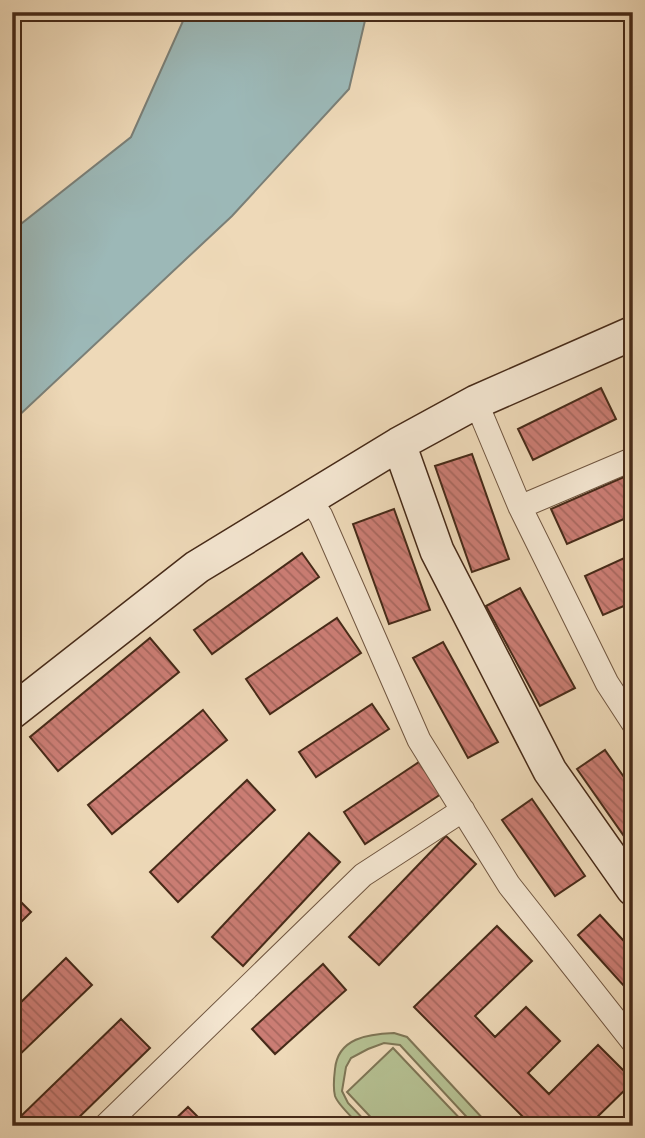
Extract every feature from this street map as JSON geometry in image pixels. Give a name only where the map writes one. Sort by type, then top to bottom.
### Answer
[{"type":"street","points":[[12,712],[197,567],[398,444],[476,402],[633,333]]},
{"type":"street","points":[[476,402],[520,507],[607,683],[633,723]]},
{"type":"street","points":[[398,444],[437,551],[550,771],[633,889]]},
{"type":"street","points":[[520,507],[633,459]]},
{"type":"street","points":[[309,499],[321,516],[419,740],[509,885],[633,1042]]},
{"type":"street","points":[[105,1126],[363,876],[463,810]]},
{"type":"green space","points":[[394,1033],[407,1037],[487,1126],[475,1126],[400,1045],[384,1043],[351,1058],[346,1067],[342,1091],[348,1103],[370,1126],[360,1126],[335,1096],[337,1059],[348,1044],[356,1040]]},
{"type":"green space","points":[[393,1048],[467,1126],[379,1126],[347,1092]]},
{"type":"water","points":[[187,12],[367,12],[349,89],[232,216],[12,422],[12,231],[131,137]]},
{"type":"building","points":[[601,388],[616,419],[533,460],[518,429]]},
{"type":"building","points":[[472,454],[509,559],[472,572],[435,466]]},
{"type":"building","points":[[633,473],[633,515],[567,544],[551,509]]},
{"type":"building","points":[[394,509],[430,610],[389,624],[353,524]]},
{"type":"building","points":[[302,553],[319,577],[212,654],[194,630]]},
{"type":"building","points":[[633,554],[633,602],[603,615],[585,576]]},
{"type":"building","points":[[520,588],[575,688],[540,706],[486,606]]},
{"type":"building","points":[[337,618],[361,653],[270,714],[246,679]]},
{"type":"building","points":[[150,638],[179,672],[58,771],[30,737]]},
{"type":"building","points":[[443,642],[498,742],[468,758],[413,658]]},
{"type":"building","points":[[372,704],[389,729],[316,777],[299,752]]},
{"type":"building","points":[[203,710],[227,740],[112,834],[88,805]]},
{"type":"building","points":[[605,750],[633,790],[633,849],[577,769]]},
{"type":"building","points":[[419,762],[441,794],[365,844],[344,812]]},
{"type":"building","points":[[247,780],[275,810],[178,902],[150,872]]},
{"type":"building","points":[[532,799],[585,876],[555,896],[502,820]]},
{"type":"building","points":[[309,833],[340,862],[243,966],[212,937]]},
{"type":"building","points":[[446,836],[476,864],[379,965],[349,937]]},
{"type":"building","points":[[12,893],[31,912],[12,931]]},
{"type":"building","points":[[600,915],[633,951],[633,996],[578,935]]},
{"type":"building","points":[[497,926],[532,961],[475,1016],[495,1037],[526,1007],[560,1041],[528,1073],[549,1094],[598,1045],[633,1080],[588,1126],[532,1126],[414,1007]]},
{"type":"building","points":[[66,958],[92,985],[12,1062],[12,1011]]},
{"type":"building","points":[[323,964],[346,990],[275,1054],[252,1029]]},
{"type":"building","points":[[121,1019],[150,1048],[70,1126],[29,1126],[20,1117]]},
{"type":"building","points":[[188,1107],[207,1126],[168,1126]]}]
